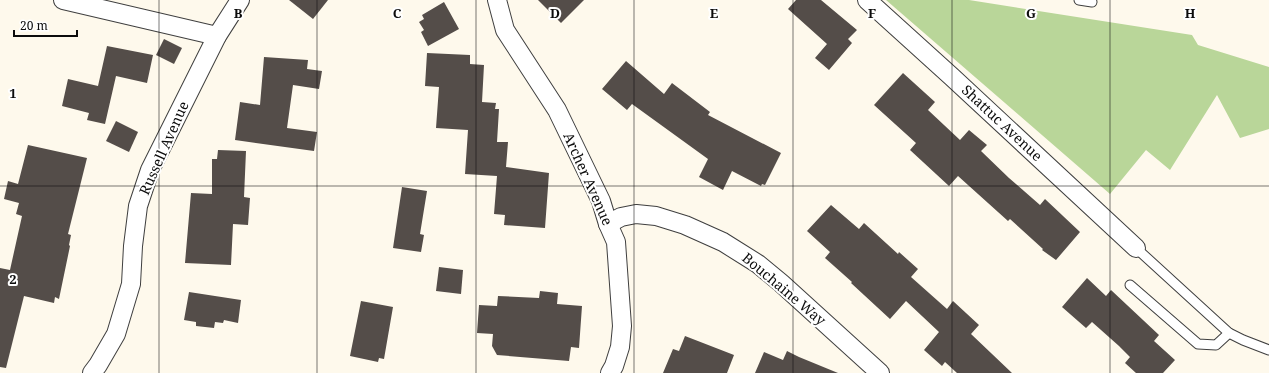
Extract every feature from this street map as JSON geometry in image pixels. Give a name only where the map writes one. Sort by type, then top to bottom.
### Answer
[{"type":"street","points":[[63,0],[217,36]]},
{"type":"street","name":"Russell Avenue","points":[[92,373],[98,366],[116,334],[131,284],[133,246],[138,206],[150,170],[217,36],[240,0]]},
{"type":"street","name":"Archer Avenue","points":[[496,0],[505,30],[558,110],[601,201],[608,224],[616,242],[622,326],[620,347],[614,366],[610,373]]},
{"type":"street","name":"Shattuc Avenue","points":[[867,0],[952,76],[1136,248]]},
{"type":"street","name":"Bouchaine Way","points":[[608,224],[621,217],[636,214],[656,216],[685,225],[723,242],[758,264],[781,283],[880,373]]},
{"type":"lane","points":[[1079,0],[1092,2]]},
{"type":"lane","points":[[1136,248],[1229,333],[1269,350]]},
{"type":"lane","points":[[1130,285],[1198,344],[1216,346],[1229,333]]},
{"type":"green space","points":[[886,0],[969,0],[1192,35],[1198,45],[1269,67],[1269,129],[1240,138],[1217,95],[1170,170],[1146,150],[1110,194]]},
{"type":"building","points":[[289,0],[328,0],[313,19]]},
{"type":"building","points":[[538,0],[584,0],[561,23]]},
{"type":"building","points":[[796,0],[821,0],[857,30],[848,39],[852,43],[829,70],[815,58],[827,44],[788,9]]},
{"type":"building","points":[[444,2],[459,29],[428,46],[421,32],[424,30],[419,22],[424,19],[422,15]]},
{"type":"building","points":[[164,39],[182,48],[174,64],[156,55]]},
{"type":"building","points":[[107,46],[153,55],[147,83],[116,76],[105,124],[87,120],[89,113],[62,106],[68,79],[98,86]]},
{"type":"building","points":[[427,53],[470,55],[470,64],[484,65],[482,102],[496,103],[495,109],[499,109],[497,142],[508,142],[506,167],[549,173],[545,228],[504,225],[505,215],[494,214],[497,176],[465,174],[468,130],[436,128],[439,87],[425,86]]},
{"type":"building","points":[[264,57],[308,60],[307,69],[322,71],[319,89],[293,85],[287,128],[317,132],[314,151],[235,140],[240,102],[260,105]]},
{"type":"building","points":[[626,61],[664,94],[672,83],[710,112],[708,115],[781,153],[765,185],[762,184],[761,186],[732,171],[723,190],[699,177],[708,159],[632,104],[627,110],[602,89]]},
{"type":"building","points":[[903,73],[935,102],[928,110],[960,140],[969,130],[987,145],[981,151],[1009,178],[1040,205],[1045,199],[1080,232],[1056,260],[1042,250],[1043,249],[1010,219],[1008,221],[958,176],[949,186],[910,150],[916,143],[874,105]]},
{"type":"building","points":[[116,121],[138,132],[129,152],[106,141]]},
{"type":"building","points":[[28,145],[87,158],[68,234],[71,235],[70,246],[59,299],[55,297],[54,303],[24,296],[6,368],[0,367],[0,268],[10,270],[22,216],[16,214],[19,203],[4,199],[8,181],[18,184]]},
{"type":"building","points":[[218,150],[246,151],[244,197],[250,198],[248,225],[233,224],[231,265],[185,263],[191,193],[212,194],[212,159],[217,159]]},
{"type":"building","points":[[402,187],[427,191],[420,234],[424,235],[421,252],[393,248]]},
{"type":"building","points":[[831,205],[859,229],[864,223],[898,254],[899,252],[918,269],[911,277],[947,309],[953,301],[979,325],[971,334],[1012,373],[957,373],[945,362],[942,366],[924,350],[939,332],[906,301],[890,319],[851,283],[852,282],[825,258],[830,252],[807,231]]},
{"type":"building","points":[[439,267],[463,270],[461,294],[436,291]]},
{"type":"building","points":[[1087,278],[1106,296],[1111,290],[1159,335],[1154,341],[1175,360],[1163,373],[1136,373],[1125,363],[1130,357],[1119,346],[1092,322],[1086,328],[1062,307]]},
{"type":"building","points":[[540,291],[558,293],[557,304],[582,306],[579,348],[571,347],[569,361],[497,355],[492,346],[493,334],[477,333],[479,305],[497,306],[498,296],[539,298]]},
{"type":"building","points":[[189,292],[241,300],[238,323],[224,320],[223,323],[215,322],[214,328],[196,326],[196,322],[184,320]]},
{"type":"building","points":[[361,301],[393,307],[384,359],[379,358],[378,362],[350,356]]},
{"type":"building","points":[[685,336],[734,355],[727,373],[663,373],[673,349],[679,351]]},
{"type":"building","points":[[787,351],[838,373],[755,373],[764,352],[783,360]]}]
